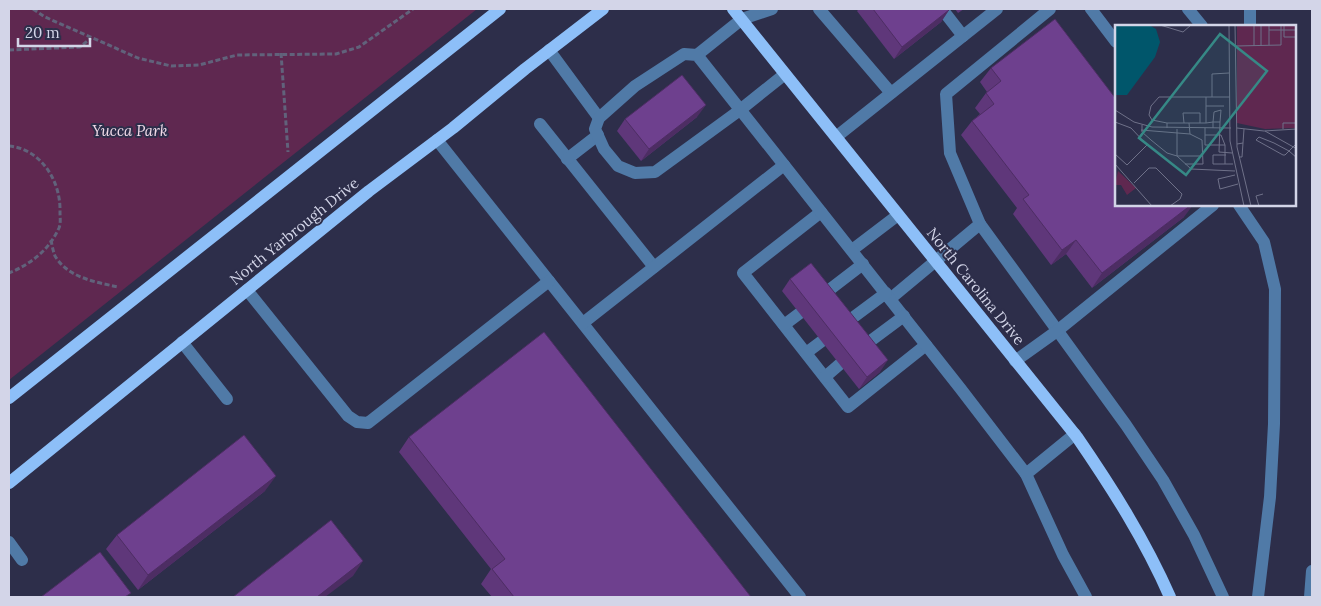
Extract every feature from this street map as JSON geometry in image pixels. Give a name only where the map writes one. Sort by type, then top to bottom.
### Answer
[{"type":"main road","points":[[9,398],[500,9]]},
{"type":"main road","name":"North Yarbrough Drive","points":[[9,483],[370,191],[603,9]]},
{"type":"main road","name":"North Carolina Drive","points":[[733,9],[1075,434],[1114,490],[1158,570],[1170,597]]},
{"type":"lane","points":[[697,56],[742,19],[772,9]]},
{"type":"lane","points":[[819,9],[891,94]]},
{"type":"lane","points":[[942,9],[963,36]]},
{"type":"lane","points":[[836,137],[998,9]]},
{"type":"lane","points":[[1050,9],[946,94],[950,153],[980,224],[1126,425],[1163,480],[1194,535],[1223,597]]},
{"type":"lane","points":[[1091,9],[1115,41]]},
{"type":"lane","points":[[1188,9],[1201,25]]},
{"type":"lane","points":[[1250,9],[1250,25]]},
{"type":"lane","points":[[550,50],[599,118]]},
{"type":"lane","points":[[786,74],[740,110],[656,172],[635,173],[618,166],[604,149],[595,129],[599,118],[635,86],[684,54],[697,56],[740,110],[784,165],[822,212],[904,316],[1026,474],[1063,555],[1086,597]]},
{"type":"lane","points":[[540,124],[654,268]]},
{"type":"lane","points":[[567,159],[598,135]]},
{"type":"lane","points":[[437,140],[800,597]]},
{"type":"lane","points":[[583,323],[784,165]]},
{"type":"lane","points":[[1015,361],[1057,331],[1212,206]]},
{"type":"lane","points":[[1240,206],[1264,242],[1275,289],[1274,424],[1270,497],[1258,597]]},
{"type":"lane","points":[[822,212],[743,273],[848,407],[926,345]]},
{"type":"lane","points":[[852,250],[898,215]]},
{"type":"lane","points":[[843,325],[936,262],[980,224]]},
{"type":"lane","points":[[820,297],[863,264]]},
{"type":"lane","points":[[247,290],[348,416],[357,422],[368,423],[549,281]]},
{"type":"lane","points":[[784,325],[800,313]]},
{"type":"lane","points":[[861,348],[904,316]]},
{"type":"lane","points":[[806,353],[822,341]]},
{"type":"lane","points":[[182,342],[226,399]]},
{"type":"lane","points":[[825,377],[840,364]]},
{"type":"lane","points":[[1026,474],[1075,434]]},
{"type":"lane","points":[[9,542],[22,560]]},
{"type":"lane","points":[[1310,597],[1312,571]]},
{"type":"path","points":[[33,9],[45,17],[138,58],[171,66],[199,65],[238,55],[281,53],[336,54],[359,47],[413,9]]},
{"type":"path","points":[[9,50],[80,47],[91,38]]},
{"type":"path","points":[[281,53],[290,175]]},
{"type":"path","points":[[9,146],[19,147],[42,161],[54,179],[60,205],[60,226],[41,254],[26,266],[9,273]]},
{"type":"path","points":[[51,240],[54,254],[64,266],[82,278],[140,293]]},
{"type":"green space","name":"Yucca Park","points":[[9,9],[477,9],[9,380]]},
{"type":"building","points":[[873,9],[948,9],[949,10],[902,47]]},
{"type":"building","points":[[1055,19],[1115,98],[1115,206],[1190,206],[1102,273],[1076,240],[1062,250],[1023,199],[1029,195],[972,121],[994,104],[986,93],[1001,81],[991,68]]},
{"type":"building","points":[[682,75],[706,105],[649,149],[625,119]]},
{"type":"building","points":[[811,263],[888,360],[867,377],[790,279]]},
{"type":"building","points":[[544,332],[751,597],[514,597],[492,569],[505,559],[409,437]]},
{"type":"building","points":[[244,435],[276,476],[148,575],[117,535]]},
{"type":"building","points":[[331,520],[363,561],[317,597],[233,597]]},
{"type":"building","points":[[100,552],[131,593],[125,597],[41,597]]}]
